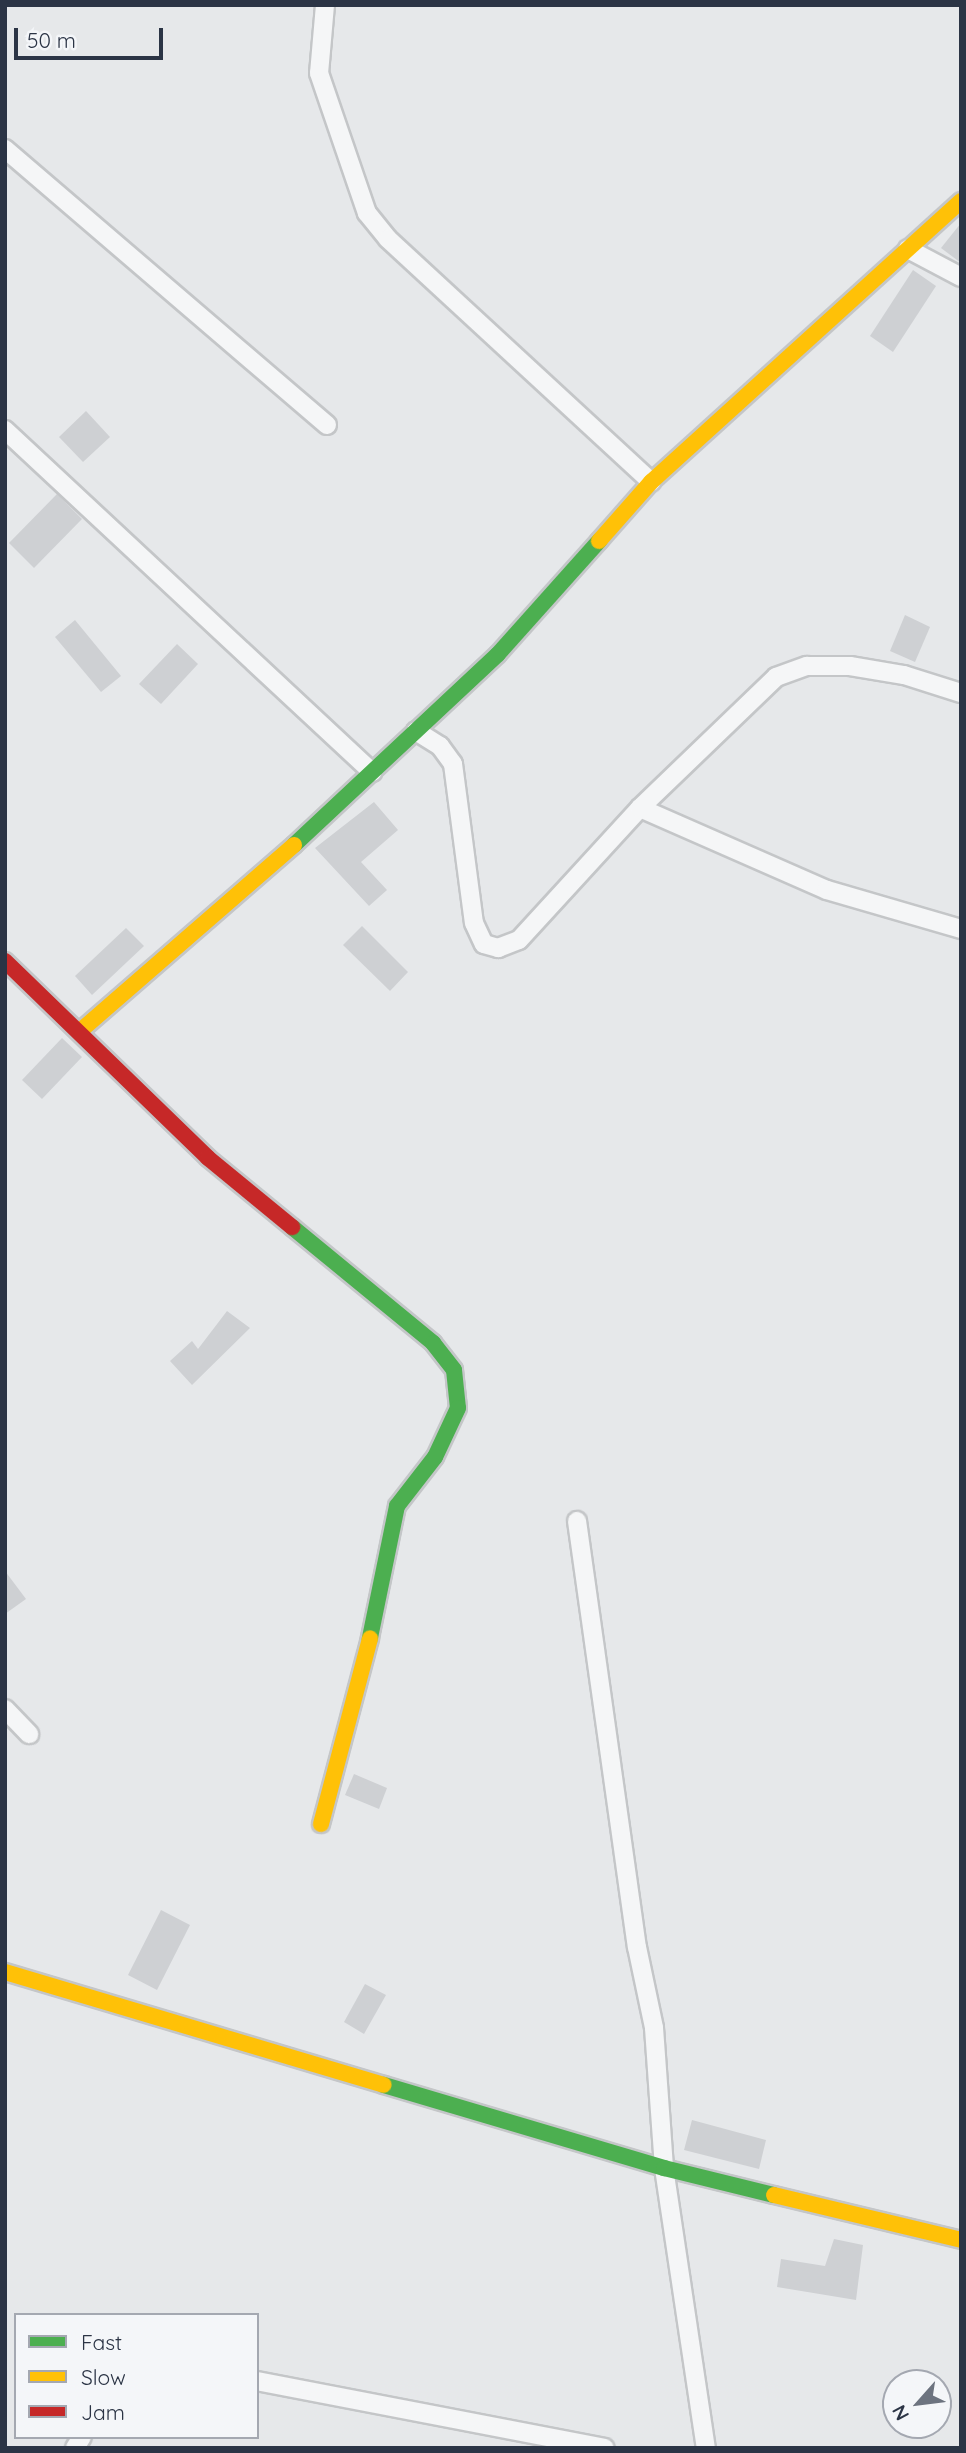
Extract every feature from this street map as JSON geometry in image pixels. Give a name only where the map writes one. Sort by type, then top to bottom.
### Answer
[{"type":"street","points":[[325,5],[319,73],[325,101],[367,213],[388,239],[652,482]]},
{"type":"street","points":[[5,149],[327,425]]},
{"type":"street","points":[[79,1032],[248,888],[498,654],[652,482],[961,201]]},
{"type":"street","points":[[908,249],[961,277]]},
{"type":"street","points":[[5,430],[372,772]]},
{"type":"street","points":[[416,731],[439,746],[453,764],[474,923],[484,944],[498,948],[519,940],[640,808],[776,677],[807,666],[850,666],[904,675],[961,693]]},
{"type":"street","points":[[640,808],[827,890],[961,929]]},
{"type":"street","points":[[5,961],[208,1158],[433,1343],[454,1370],[458,1408],[435,1457],[397,1506],[381,1594],[321,1824]]},
{"type":"street","points":[[578,1521],[637,1947],[654,2028],[664,2168],[706,2448]]},
{"type":"street","points":[[5,1709],[29,1734]]},
{"type":"street","points":[[5,1972],[664,2168],[961,2240]]},
{"type":"street","points":[[259,2381],[605,2448]]},
{"type":"building","points":[[961,223],[961,263],[941,248]]},
{"type":"building","points":[[913,270],[936,286],[893,352],[870,336]]},
{"type":"building","points":[[86,411],[110,437],[83,462],[59,437]]},
{"type":"building","points":[[57,494],[82,519],[34,568],[9,543]]},
{"type":"building","points":[[905,615],[930,627],[915,662],[890,651]]},
{"type":"building","points":[[75,620],[121,676],[101,692],[55,637]]},
{"type":"building","points":[[177,644],[198,664],[161,704],[139,684]]},
{"type":"building","points":[[374,802],[398,830],[361,862],[387,890],[369,906],[315,848]]},
{"type":"building","points":[[362,926],[408,972],[390,991],[343,945]]},
{"type":"building","points":[[126,928],[144,946],[92,995],[75,976]]},
{"type":"building","points":[[62,1038],[82,1057],[42,1099],[22,1080]]},
{"type":"building","points":[[227,1311],[250,1328],[192,1385],[170,1361],[192,1341],[198,1349]]},
{"type":"building","points":[[5,1571],[26,1599],[5,1614]]},
{"type":"building","points":[[354,1774],[387,1788],[379,1809],[345,1795]]},
{"type":"building","points":[[161,1910],[190,1925],[157,1990],[128,1975]]},
{"type":"building","points":[[365,1984],[386,1995],[364,2034],[344,2022]]},
{"type":"building","points":[[692,2120],[766,2140],[759,2169],[684,2150]]},
{"type":"building","points":[[834,2239],[863,2245],[856,2300],[777,2287],[781,2259],[825,2266]]},
{"type":"traffic: fast","points":[[294,845],[498,654],[599,541]]},
{"type":"traffic: fast","points":[[292,1227],[433,1343],[454,1370],[458,1408],[435,1457],[397,1506],[370,1638]]},
{"type":"traffic: fast","points":[[384,2085],[664,2168],[774,2195]]},
{"type":"traffic: slow","points":[[599,541],[651,482],[961,201]]},
{"type":"traffic: slow","points":[[79,1032],[294,845]]},
{"type":"traffic: slow","points":[[321,1824],[370,1638]]},
{"type":"traffic: slow","points":[[5,1972],[384,2085]]},
{"type":"traffic: slow","points":[[774,2195],[961,2240]]},
{"type":"traffic: jam","points":[[5,961],[208,1158],[292,1227]]}]
